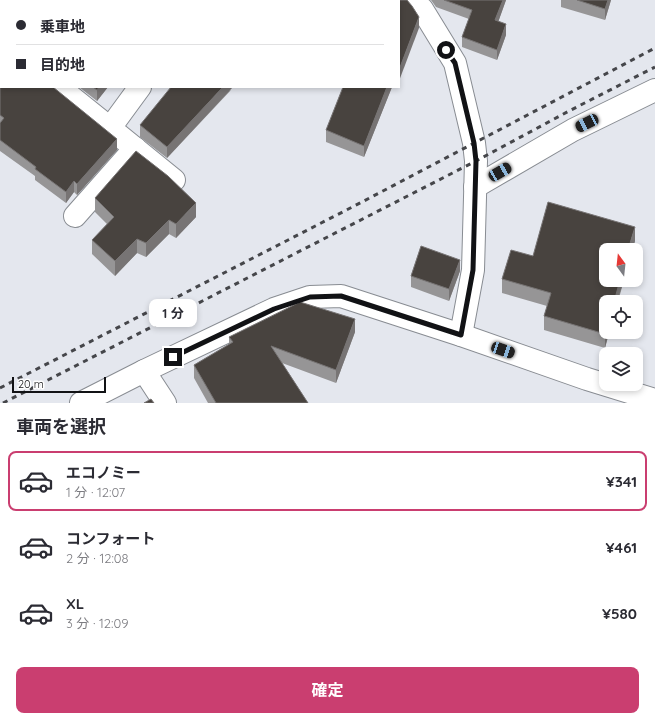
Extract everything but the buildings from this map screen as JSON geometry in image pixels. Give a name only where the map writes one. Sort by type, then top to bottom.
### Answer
[{"type":"street","points":[[412,0],[422,10],[455,63],[474,143],[476,161],[473,270],[461,335]]},
{"type":"street","points":[[60,88],[174,180]]},
{"type":"street","points":[[110,128],[139,88]]},
{"type":"street","points":[[475,187],[574,130],[655,90]]},
{"type":"street","points":[[75,216],[135,148]]},
{"type":"street","points":[[81,403],[274,309],[310,297],[341,296],[655,400]]},
{"type":"street","points":[[144,371],[165,403]]},
{"type":"railway","points":[[0,388],[362,202],[655,48]]},
{"type":"railway","points":[[3,403],[476,161],[655,67]]},
{"type":"route","points":[[173,357],[274,309],[310,297],[341,296],[461,335],[473,270],[476,161],[474,143],[455,63],[446,50]]}]
